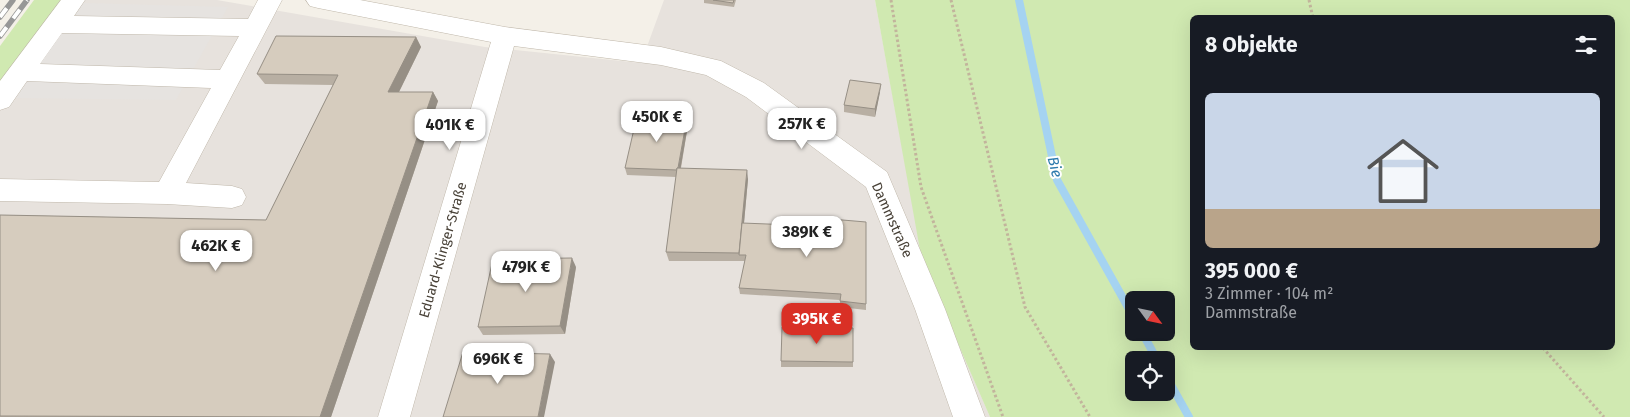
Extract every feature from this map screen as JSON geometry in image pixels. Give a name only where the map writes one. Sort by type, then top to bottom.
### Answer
[{"type":"street","points":[[0,100],[73,0]]},
{"type":"street","points":[[167,193],[270,0]]},
{"type":"street","points":[[318,0],[505,36]]},
{"type":"street","points":[[56,24],[255,28]]},
{"type":"street","name":"Eduard-Klinger-Straße","points":[[394,417],[505,36]]},
{"type":"street","name":"Dammstraße","points":[[505,36],[661,56],[712,67],[755,90],[877,180],[930,309],[969,417]]},
{"type":"street","points":[[20,72],[227,79]]},
{"type":"street","points":[[0,190],[167,193],[232,197]]},
{"type":"path","points":[[891,0],[921,187],[1003,417]]},
{"type":"path","points":[[951,0],[1025,307],[1090,417]]},
{"type":"path","points":[[1309,0],[1313,15]]},
{"type":"path","points":[[1545,350],[1604,417]]},
{"type":"shaded area","points":[[67,0],[217,0],[485,47],[641,63],[664,0],[875,0],[923,261],[990,417],[0,417],[0,93]]},
{"type":"shaded area","points":[[83,3],[228,7],[176,100],[15,98]]},
{"type":"green space","points":[[34,0],[67,0],[0,93],[0,46]]},
{"type":"green space","points":[[875,0],[1630,0],[1630,417],[990,417],[922,261]]},
{"type":"building","points":[[713,0],[734,0],[733,3]]},
{"type":"building","points":[[276,36],[416,37],[388,92],[433,92],[320,417],[0,416],[0,215],[266,220],[338,75],[257,74]]},
{"type":"building","points":[[850,80],[881,84],[875,109],[844,105]]},
{"type":"building","points":[[637,116],[687,118],[677,170],[625,168]]},
{"type":"building","points":[[677,168],[747,170],[739,253],[666,252]]},
{"type":"building","points":[[819,218],[866,222],[866,304],[840,301],[841,294],[739,288],[746,255],[739,255],[742,223],[818,226]]},
{"type":"building","points":[[572,258],[560,326],[478,327],[493,259]]},
{"type":"building","points":[[782,327],[853,328],[853,362],[781,361]]},
{"type":"building","points":[[463,352],[550,354],[538,417],[443,417]]},
{"type":"waterway","name":"Bie","points":[[1019,0],[1057,180],[1125,302]]},
{"type":"waterway","name":"Bie","points":[[1147,341],[1152,351]]},
{"type":"waterway","name":"Bie","points":[[1175,392],[1189,417]]},
{"type":"railway","points":[[0,17],[13,0]]},
{"type":"railway","points":[[0,36],[27,0]]}]
